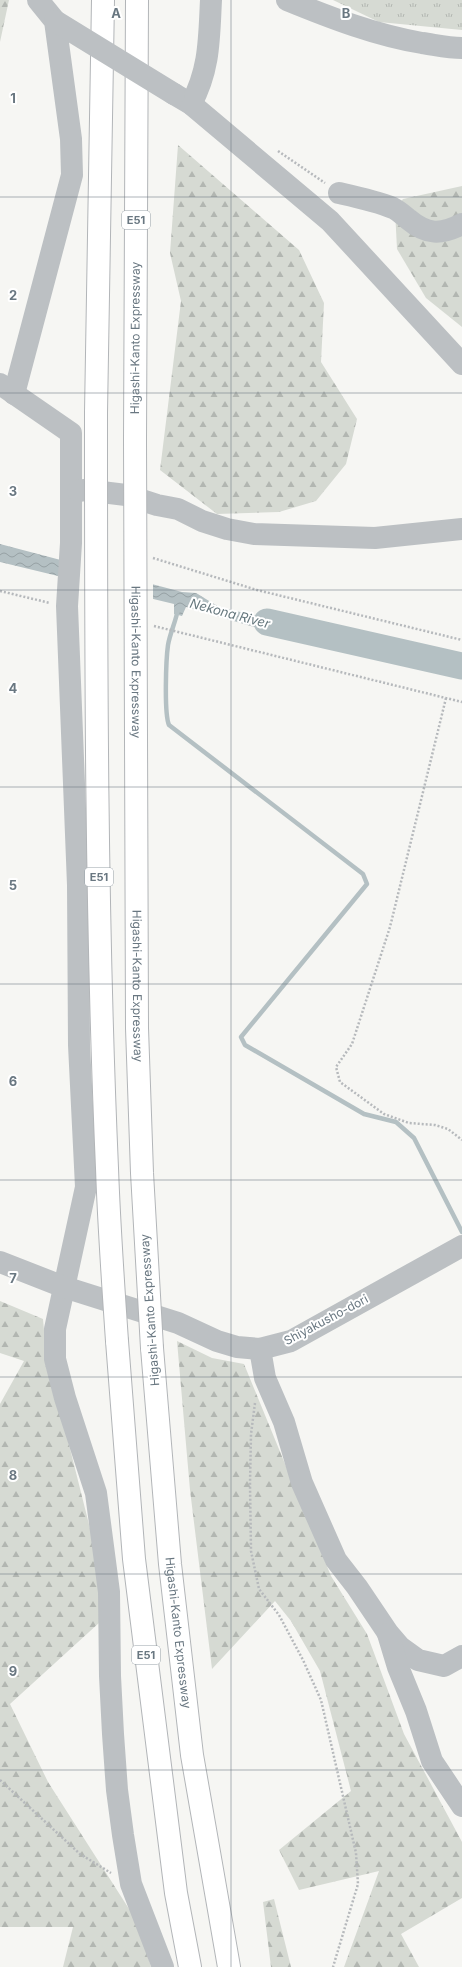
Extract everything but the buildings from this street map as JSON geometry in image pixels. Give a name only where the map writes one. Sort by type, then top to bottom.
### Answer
[{"type":"highway","name":"E51","points":[[103,0],[96,413],[96,701],[106,1169],[117,1341],[134,1558],[176,1893],[190,1967]]},
{"type":"highway","name":"Higashi-Kanto Expressway","points":[[137,0],[135,441],[138,1028],[142,1173],[152,1348],[170,1564],[192,1755],[229,1967]]},
{"type":"street","points":[[38,0],[55,22],[183,99],[330,221],[462,364]]},
{"type":"street","points":[[183,99],[204,74],[209,52],[211,0]]},
{"type":"street","points":[[287,0],[343,23],[397,38],[451,48],[462,48]]},
{"type":"street","points":[[55,22],[71,139],[72,175],[7,389],[70,433],[71,543],[68,602],[78,886],[79,1045],[86,1187],[55,1330],[55,1359],[65,1398],[96,1494],[109,1592],[110,1676],[117,1790],[131,1884],[163,1967]]},
{"type":"street","points":[[339,193],[383,204],[399,211],[419,227],[429,231],[448,231],[462,224]]},
{"type":"street","points":[[70,491],[85,490],[126,495],[157,505],[178,509],[202,521],[227,529],[254,534],[375,538],[462,529]]},
{"type":"street","name":"Shiyakusho-dori","points":[[0,1262],[64,1287],[178,1322],[217,1341],[237,1347],[260,1349],[291,1341],[462,1246]]},
{"type":"street","points":[[260,1349],[265,1378],[284,1422],[302,1483],[336,1560],[357,1587],[388,1633],[400,1647],[418,1660],[444,1666],[462,1656]]},
{"type":"street","points":[[388,1633],[398,1667],[416,1711],[432,1761],[462,1806]]},
{"type":"path","points":[[145,555],[258,590],[462,640]]},
{"type":"path","points":[[0,591],[34,601],[68,602]]},
{"type":"path","points":[[153,626],[462,702]]},
{"type":"path","points":[[446,698],[390,927],[352,1044],[336,1067],[340,1082],[384,1114],[409,1123],[435,1125],[448,1128],[462,1140]]},
{"type":"path","points":[[265,1378],[255,1401],[251,1434],[251,1551],[259,1589],[279,1615],[303,1660],[320,1700],[356,1853],[358,1884],[333,1967]]},
{"type":"path","points":[[0,1780],[80,1854],[131,1884]]},
{"type":"green space","points":[[0,0],[9,0],[0,42]]},
{"type":"green space","points":[[333,0],[462,0],[462,30],[379,22]]},
{"type":"green space","points":[[178,145],[299,250],[324,303],[321,362],[357,419],[346,464],[316,501],[279,512],[217,514],[160,470],[181,301],[170,253]]},
{"type":"green space","points":[[462,186],[462,327],[426,298],[397,249],[395,210],[403,199]]},
{"type":"green space","points":[[0,1301],[43,1319],[46,1353],[111,1612],[10,1704],[48,1782],[138,1923],[151,1967],[63,1967],[73,1927],[0,1927],[0,1404],[24,1361],[0,1353]]},
{"type":"green space","points":[[177,1341],[212,1358],[244,1364],[331,1576],[367,1634],[404,1734],[462,1842],[462,1898],[401,1934],[419,1967],[344,1967],[379,1871],[299,1890],[279,1850],[351,1791],[320,1671],[291,1621],[275,1601],[212,1669],[190,1490]]},
{"type":"green space","points":[[274,1899],[291,1967],[271,1967],[263,1902]]},
{"type":"water","points":[[0,544],[182,592],[196,593],[219,607],[309,628],[290,635],[261,629],[186,607],[182,616],[174,614],[174,604],[0,562]]},
{"type":"pier","points":[[77,562],[153,583],[153,600],[77,583]]},
{"type":"waterway","points":[[178,609],[167,652],[166,710],[169,725],[363,874],[367,884],[241,1037],[245,1045],[364,1114],[396,1122],[414,1138],[462,1232]]},
{"type":"waterway","name":"Nekona River","points":[[267,622],[462,666]]}]
